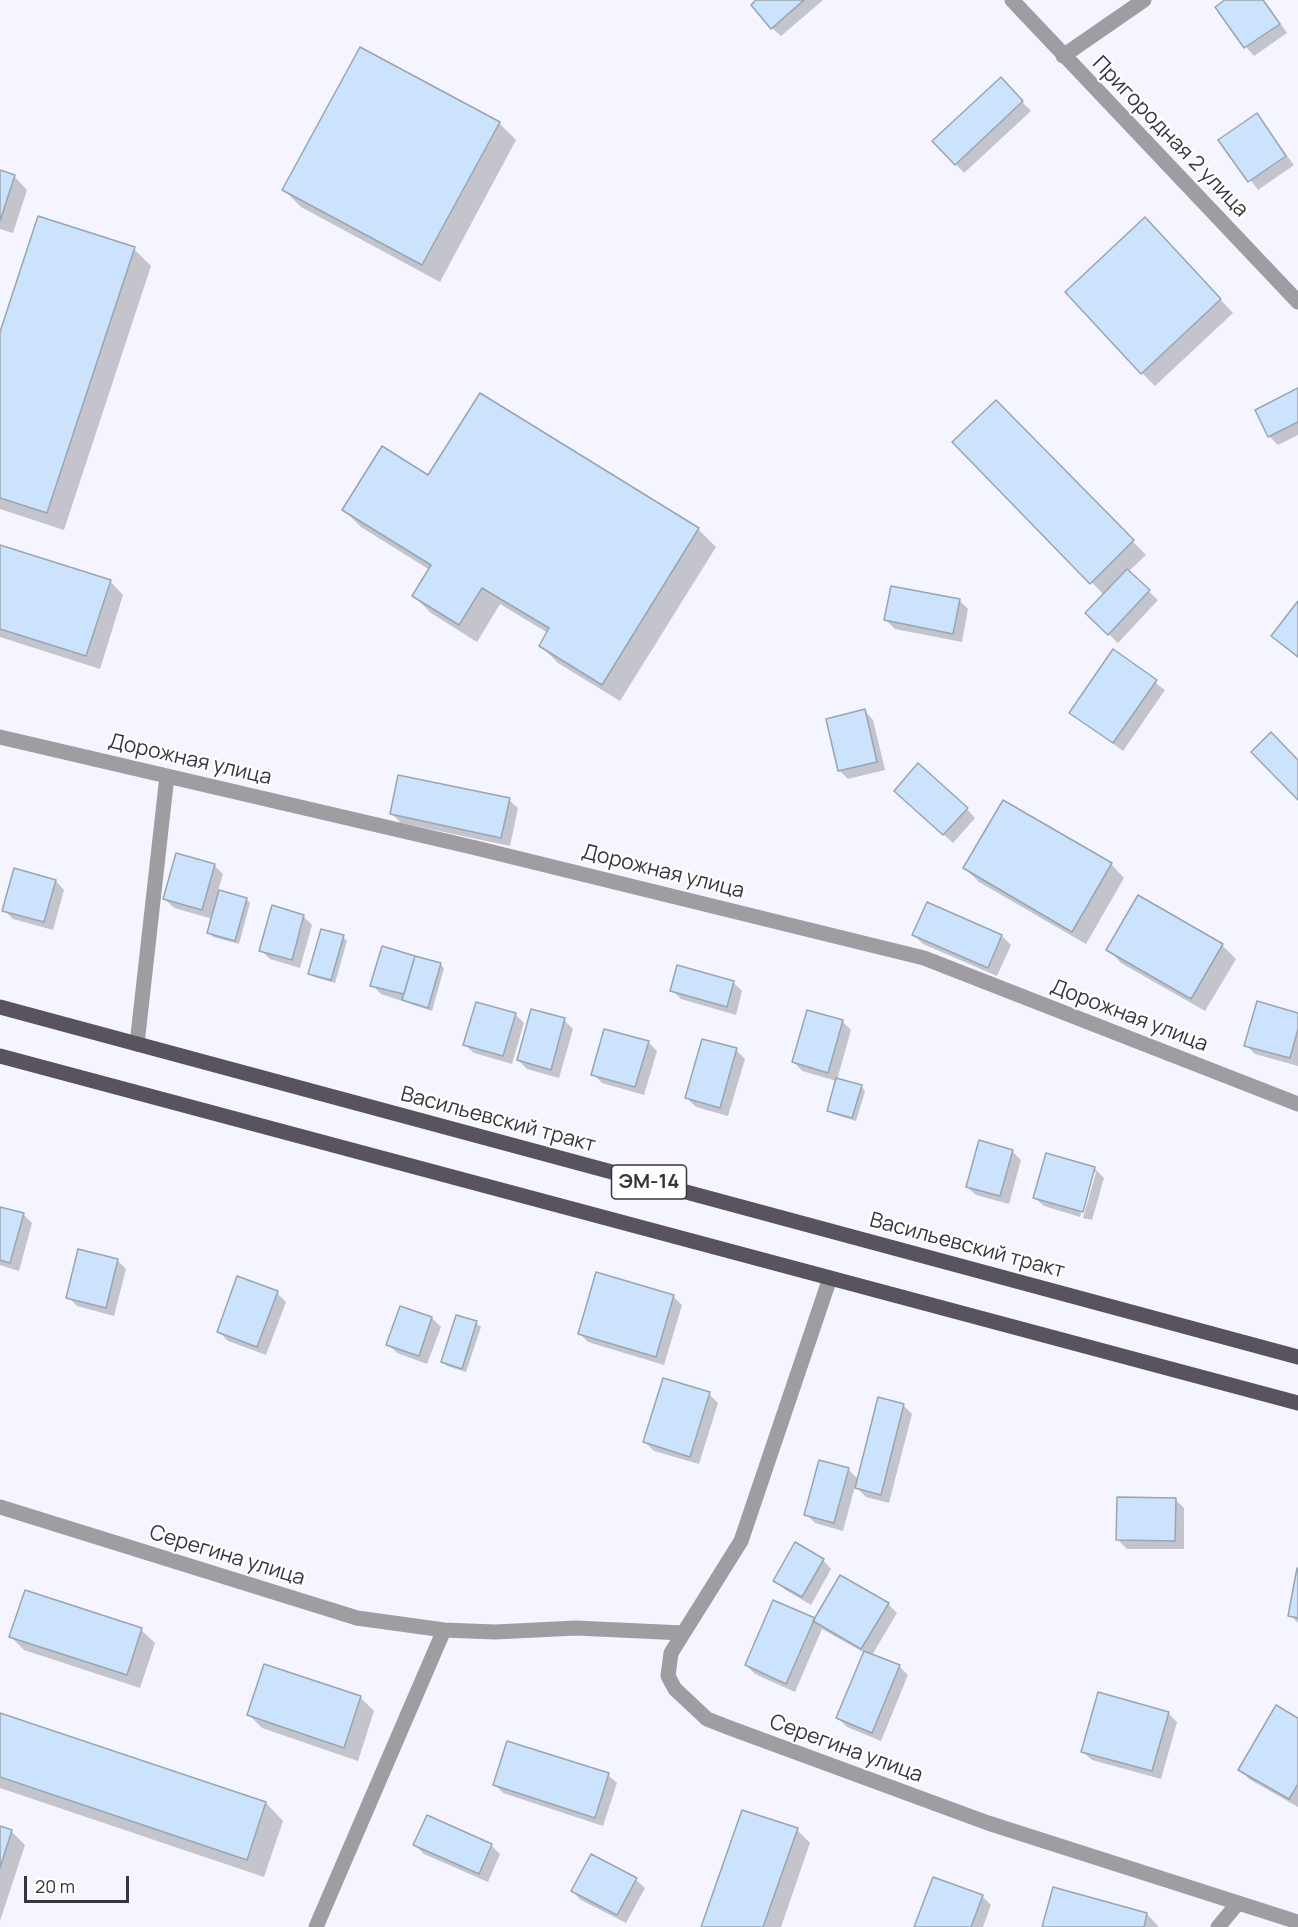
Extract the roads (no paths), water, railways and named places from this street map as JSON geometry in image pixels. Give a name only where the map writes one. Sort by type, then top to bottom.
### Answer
[{"type":"main road","name":"Васильевский тракт","points":[[0,1007],[1298,1358]]},
{"type":"main road","name":"ЭМ-14","points":[[0,1056],[1298,1403]]},
{"type":"street","name":"Пригородная 2 улица","points":[[1012,0],[1298,302]]},
{"type":"street","points":[[1063,56],[1143,0]]},
{"type":"street","name":"Дорожная улица","points":[[0,737],[924,958],[1298,1104]]},
{"type":"street","points":[[137,1044],[167,776]]},
{"type":"street","points":[[683,1633],[741,1542],[830,1278]]},
{"type":"street","name":"Серегина улица","points":[[0,1507],[357,1618],[444,1630],[495,1632],[576,1628],[683,1633],[671,1653],[668,1676],[675,1689],[707,1719],[988,1823],[1298,1922]]},
{"type":"street","points":[[316,1927],[444,1630]]},
{"type":"street","points":[[1218,1927],[1238,1903]]}]
